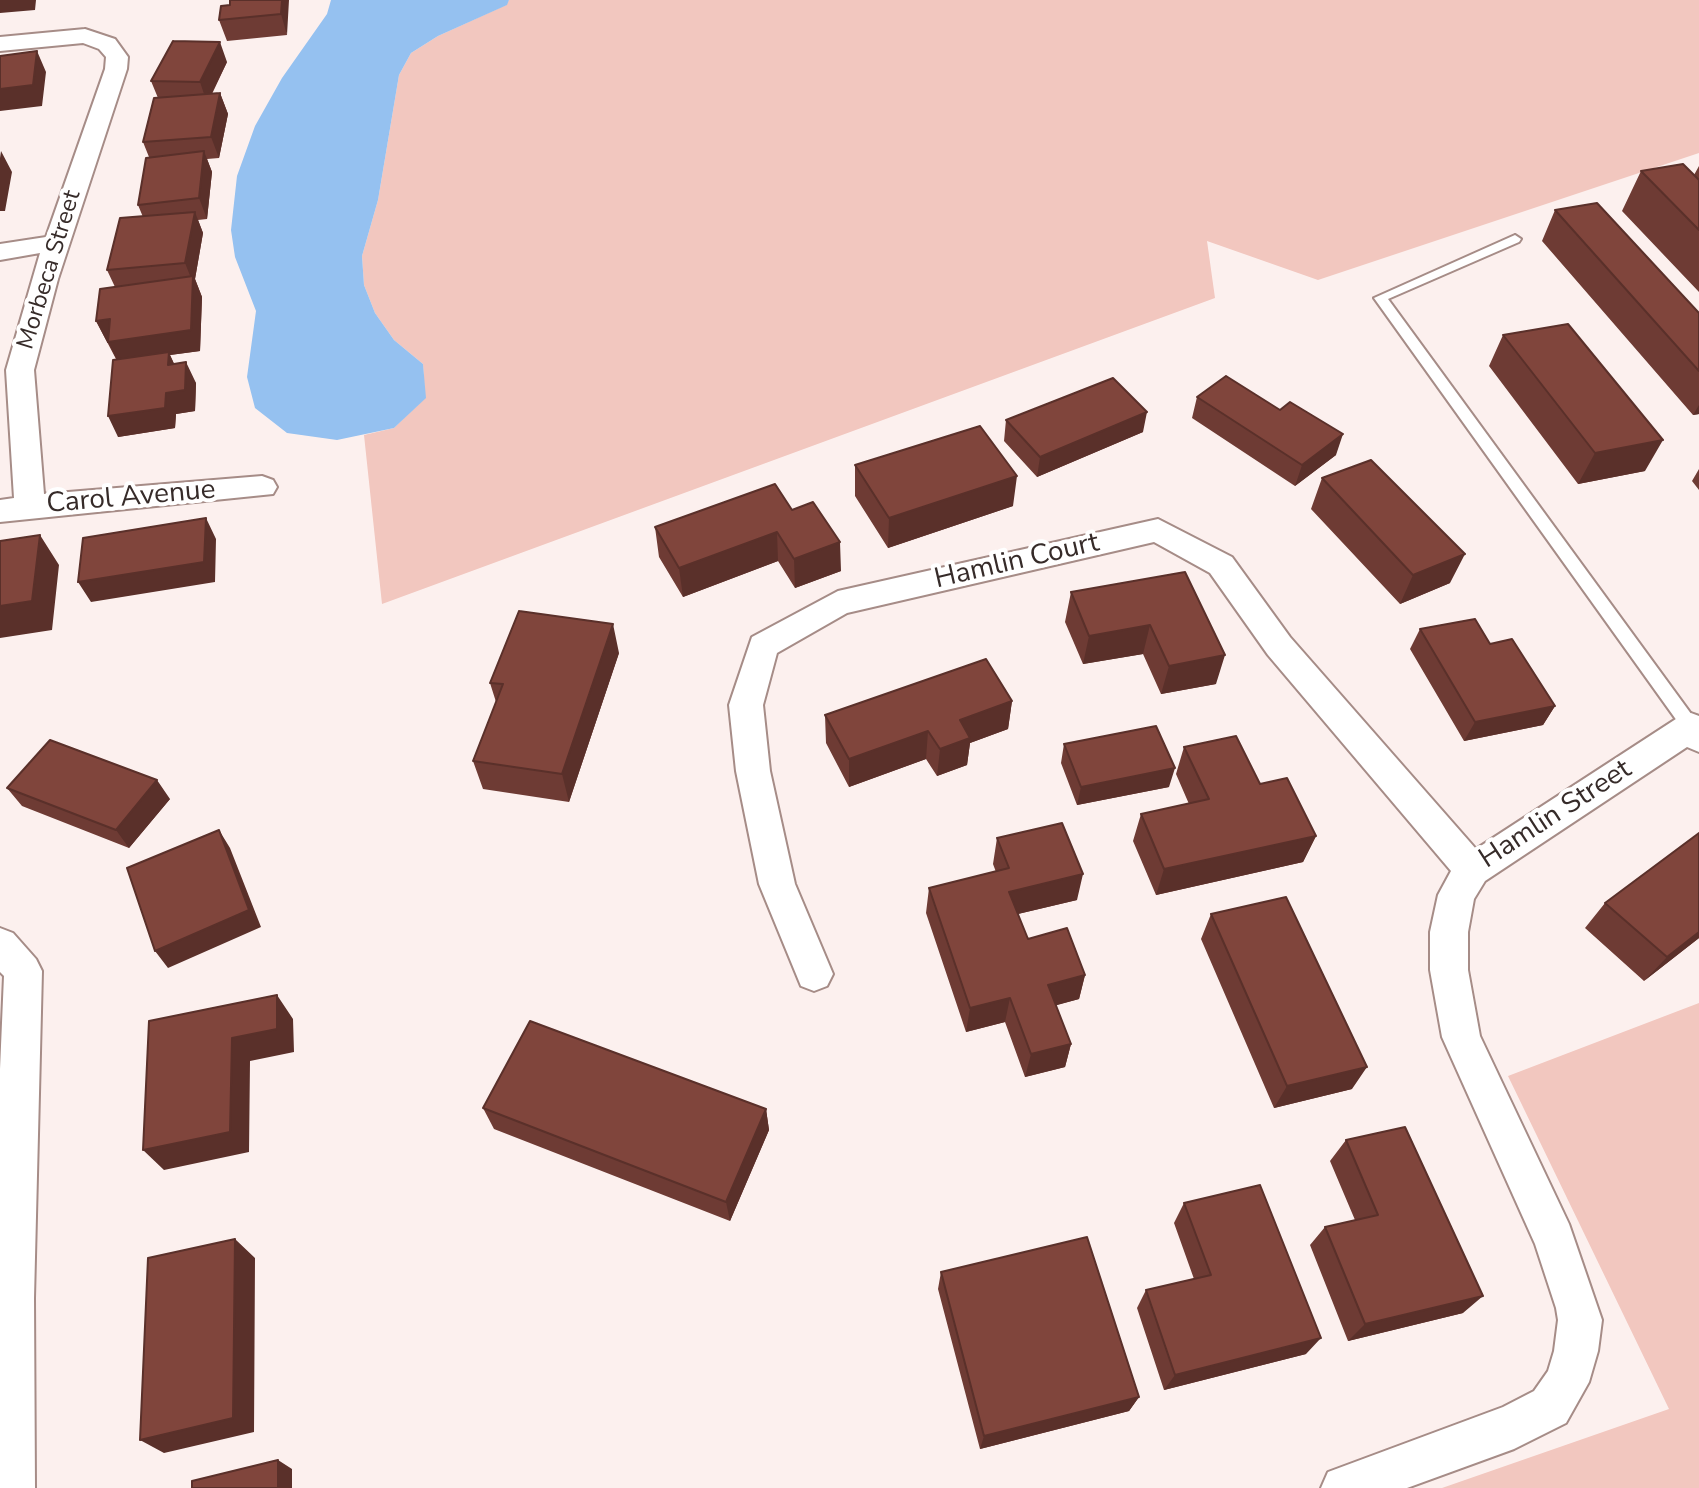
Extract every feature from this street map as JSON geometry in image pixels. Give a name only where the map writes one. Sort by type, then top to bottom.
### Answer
[{"type":"street","name":"Morbeca Street","points":[[0,44],[70,35],[98,38],[117,57],[116,69],[57,243],[20,370],[30,506]]},
{"type":"street","points":[[0,252],[57,243]]},
{"type":"street","name":"Carol Avenue","points":[[0,511],[262,487]]},
{"type":"street","name":"Hamlin Court","points":[[814,974],[777,884],[753,771],[746,705],[763,646],[838,603],[1158,530],[1221,565],[1279,646],[1472,870]]},
{"type":"street","name":"Hamlin Street","points":[[1344,1488],[1514,1426],[1550,1407],[1567,1382],[1576,1351],[1580,1320],[1554,1239],[1461,1037],[1449,970],[1449,932],[1456,895],[1472,870],[1695,733]]},
{"type":"street","points":[[0,945],[23,971],[6,1300],[12,1488]]},
{"type":"lane","points":[[1515,239],[1380,298],[1695,733]]},
{"type":"shaded area","points":[[509,0],[1699,0],[1699,153],[1318,280],[1207,241],[1215,298],[382,604],[364,435],[394,428],[425,398],[423,364],[394,340],[375,313],[364,285],[362,256],[378,200],[399,75],[411,53],[438,36],[506,5]]},
{"type":"shaded area","points":[[1699,1003],[1699,1488],[1442,1488],[1669,1409],[1508,1076]]},
{"type":"water","points":[[331,0],[509,0],[507,5],[438,36],[411,53],[399,75],[378,200],[362,256],[364,285],[375,313],[394,340],[423,364],[426,398],[394,428],[337,440],[287,433],[255,408],[247,377],[256,311],[235,257],[231,230],[237,176],[255,126],[282,78],[327,14]]},
{"type":"building","points":[[230,0],[282,0],[281,14],[219,20],[221,6],[230,5]]},
{"type":"building","points":[[173,41],[220,42],[200,82],[151,81]]},
{"type":"building","points":[[37,51],[33,85],[0,89],[0,56]]},
{"type":"building","points":[[220,93],[211,137],[143,142],[154,98]]},
{"type":"building","points":[[204,151],[199,198],[138,205],[146,158]]},
{"type":"building","points":[[1683,164],[1699,180],[1699,230],[1641,171]]},
{"type":"building","points":[[1597,203],[1699,313],[1699,371],[1555,210]]},
{"type":"building","points":[[195,212],[185,263],[107,270],[120,218]]},
{"type":"building","points":[[193,276],[191,330],[108,342],[110,319],[96,321],[100,289]]},
{"type":"building","points":[[1568,324],[1663,440],[1595,453],[1503,335]]},
{"type":"building","points":[[169,352],[168,365],[186,362],[185,390],[166,393],[165,408],[108,416],[113,360]]},
{"type":"building","points":[[1226,376],[1280,410],[1290,402],[1343,434],[1302,465],[1197,397]]},
{"type":"building","points":[[1113,378],[1147,412],[1040,457],[1006,420]]},
{"type":"building","points":[[980,426],[1017,476],[889,518],[855,465]]},
{"type":"building","points":[[1371,460],[1465,554],[1413,575],[1322,478]]},
{"type":"building","points":[[775,484],[792,510],[813,502],[840,542],[794,559],[777,532],[679,568],[655,527]]},
{"type":"building","points":[[206,518],[204,562],[78,582],[83,538]]},
{"type":"building","points":[[40,535],[32,601],[0,606],[0,541]]},
{"type":"building","points":[[1185,572],[1225,655],[1169,666],[1150,625],[1089,636],[1071,592]]},
{"type":"building","points":[[519,611],[613,624],[562,774],[473,761],[503,684],[490,683]]},
{"type":"building","points":[[1475,619],[1490,644],[1512,639],[1555,706],[1475,722],[1420,629]]},
{"type":"building","points":[[986,659],[1012,701],[960,720],[970,738],[940,749],[928,731],[849,759],[825,715]]},
{"type":"building","points":[[1156,726],[1175,768],[1081,787],[1064,744]]},
{"type":"building","points":[[1236,736],[1260,784],[1287,778],[1316,836],[1164,869],[1141,814],[1209,799],[1184,747]]},
{"type":"building","points":[[50,740],[157,780],[116,830],[7,788]]},
{"type":"building","points":[[1062,823],[1083,874],[1009,892],[1028,939],[1067,928],[1085,975],[1048,985],[1071,1044],[1031,1054],[1010,998],[970,1008],[929,888],[1009,868],[997,838]]},
{"type":"building","points":[[219,830],[249,910],[155,951],[127,868]]},
{"type":"building","points":[[1699,833],[1699,932],[1667,957],[1605,903]]},
{"type":"building","points":[[1286,897],[1367,1067],[1287,1086],[1211,914]]},
{"type":"building","points":[[277,995],[277,1029],[232,1038],[230,1132],[143,1150],[149,1021]]},
{"type":"building","points":[[530,1021],[766,1109],[726,1202],[483,1108]]},
{"type":"building","points":[[1405,1127],[1483,1296],[1365,1324],[1325,1227],[1378,1215],[1346,1140]]},
{"type":"building","points":[[1260,1185],[1321,1338],[1175,1375],[1146,1290],[1211,1275],[1184,1203]]},
{"type":"building","points":[[1087,1237],[1139,1397],[984,1436],[941,1272]]},
{"type":"building","points":[[235,1239],[233,1418],[140,1440],[148,1258]]},
{"type":"building","points":[[278,1460],[278,1488],[192,1488],[192,1481]]}]
